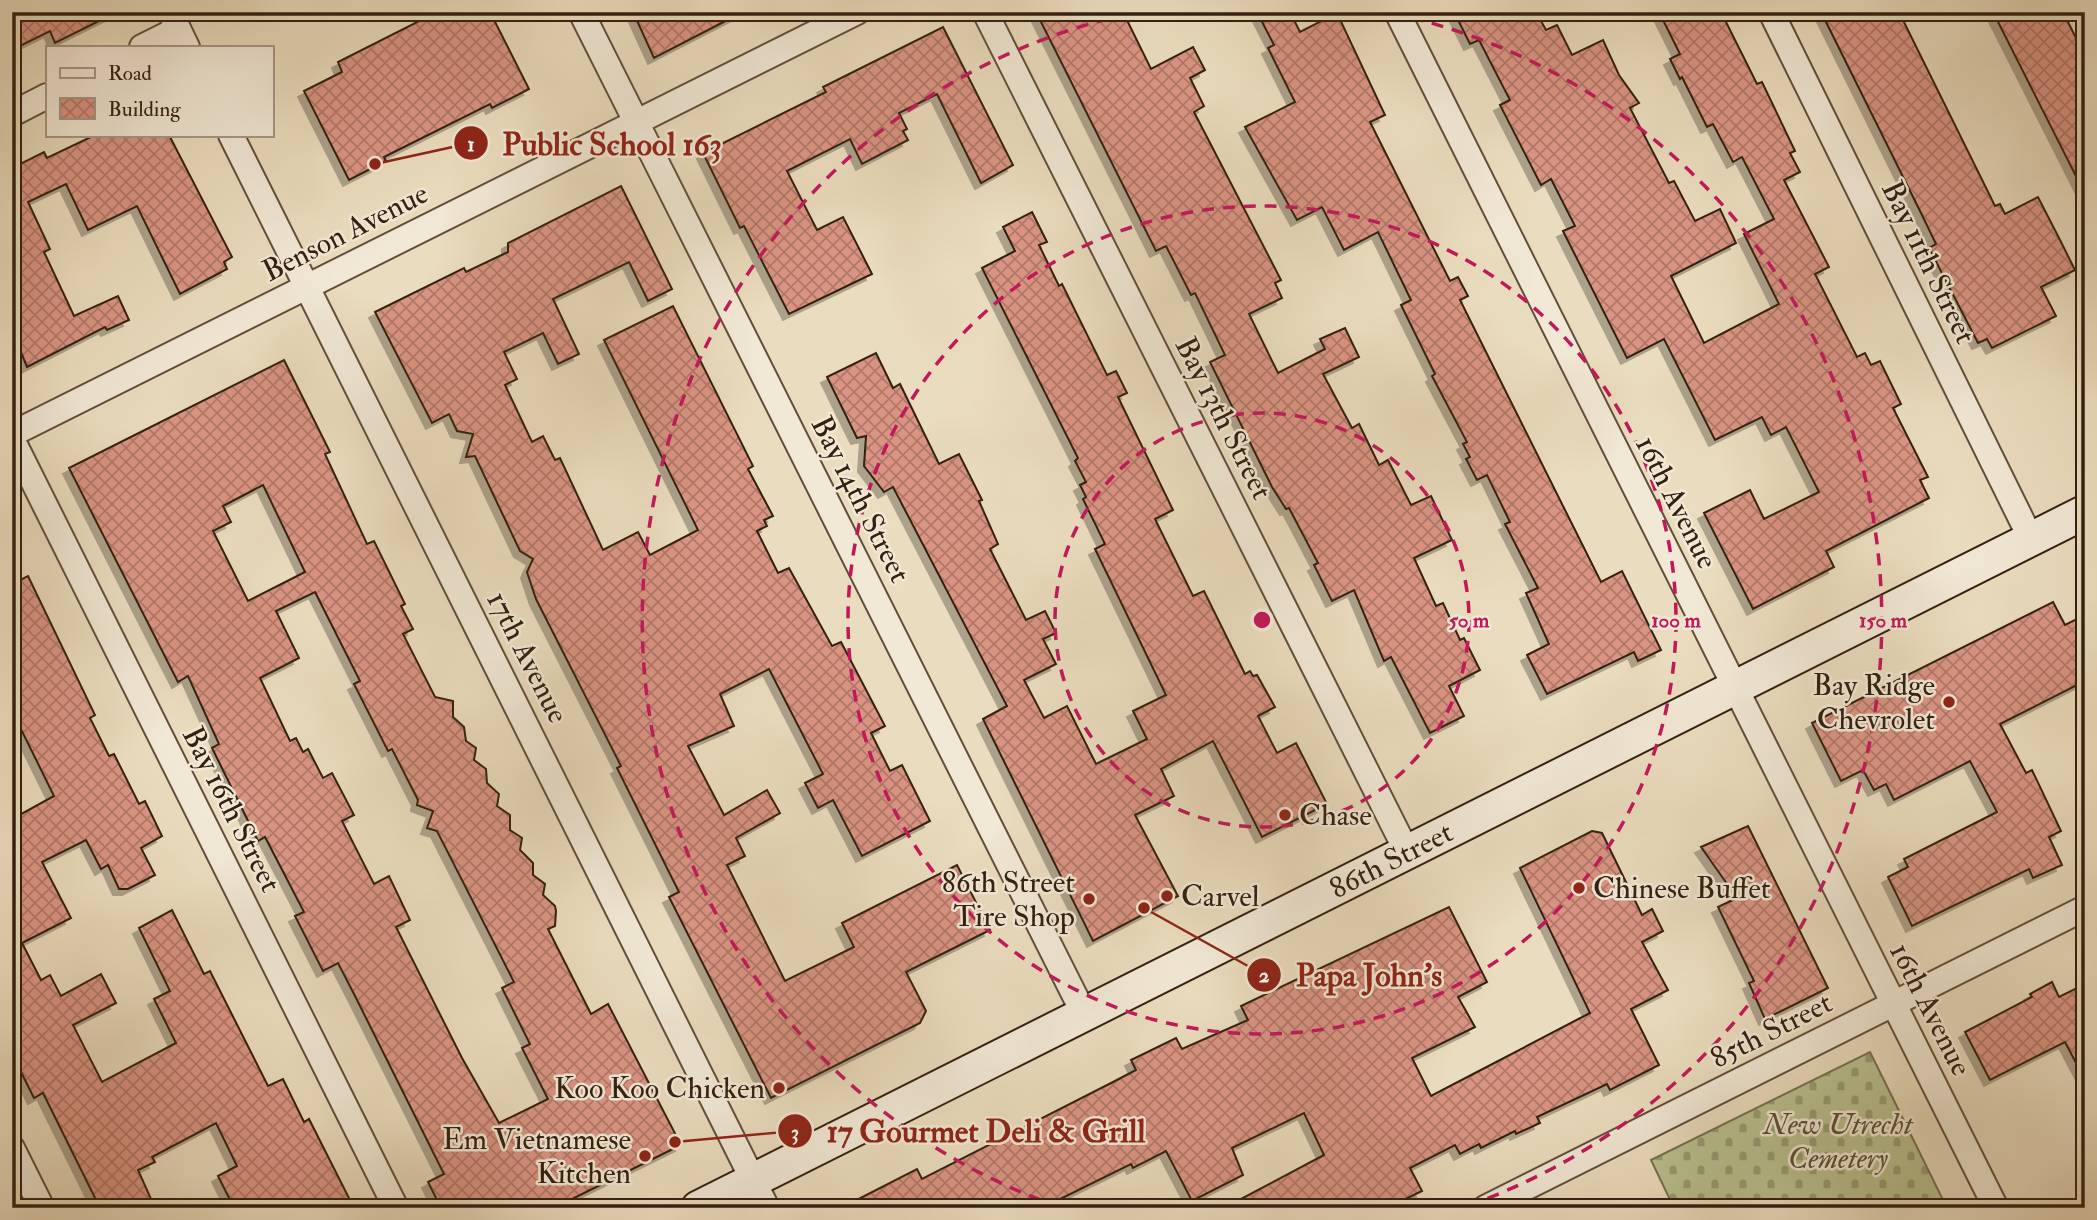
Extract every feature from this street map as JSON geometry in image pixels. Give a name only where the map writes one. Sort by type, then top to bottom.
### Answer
[{"type":"main road","name":"86th Street","points":[[698,1208],[761,1194],[1084,1014],[2085,512]]},
{"type":"street","name":"Bay 14th Street","points":[[581,12],[1084,1014]]},
{"type":"street","name":"Benson Avenue","points":[[12,437],[307,286],[857,12]]},
{"type":"street","name":"Bay 13th Street","points":[[985,12],[1407,852]]},
{"type":"street","name":"16th Avenue","points":[[1397,12],[1996,1208]]},
{"type":"street","name":"Bay 11th Street","points":[[1771,12],[2031,539]]},
{"type":"street","points":[[144,46],[178,30]]},
{"type":"street","points":[[12,114],[46,97]]},
{"type":"street","name":"17th Avenue","points":[[232,136],[761,1194]]},
{"type":"street","name":"Bay 16th Street","points":[[12,437],[396,1208]]},
{"type":"street","name":"85th Street","points":[[1485,1208],[2085,908]]},
{"type":"street","points":[[12,1148],[42,1208]]},
{"type":"green space","name":"New Utrecht Cemetery","points":[[1870,1052],[1947,1208],[1674,1208],[1651,1160]]},
{"type":"building","points":[[25,12],[117,12],[55,43],[50,31],[20,46],[12,32],[12,18]]},
{"type":"building","points":[[437,12],[490,12],[529,89],[492,108],[490,104],[384,157],[386,161],[349,180],[304,91],[342,72],[338,62]]},
{"type":"building","points":[[633,12],[743,12],[654,58]]},
{"type":"building","points":[[1036,12],[1123,12],[1151,69],[1193,47],[1205,70],[1190,78],[1204,106],[1194,112],[1281,280],[1275,283],[1282,298],[1249,314],[1278,373],[1325,349],[1320,339],[1345,328],[1359,357],[1323,374],[1352,428],[1359,424],[1379,465],[1388,460],[1411,505],[1431,496],[1452,540],[1414,558],[1436,606],[1443,603],[1460,640],[1464,638],[1480,670],[1449,686],[1464,716],[1430,733],[1391,657],[1384,661],[1354,590],[1332,601],[1314,565],[1318,563],[1289,508],[1286,509],[1272,487],[1210,362],[1225,355],[1195,293],[1191,295],[1166,246],[1156,251]]},
{"type":"building","points":[[1257,12],[1290,12],[1300,32],[1337,13],[1385,115],[1370,122],[1450,281],[1458,277],[1468,296],[1460,300],[1601,582],[1622,571],[1661,650],[1638,661],[1634,652],[1547,694],[1527,655],[1549,644],[1526,593],[1538,588],[1505,524],[1510,522],[1487,475],[1477,480],[1466,459],[1470,457],[1463,444],[1467,442],[1432,376],[1435,374],[1401,305],[1411,300],[1378,232],[1344,250],[1322,207],[1297,220],[1245,127],[1295,102],[1268,48],[1274,45]]},
{"type":"building","points":[[1454,12],[1536,12],[1546,30],[1557,25],[1572,55],[1603,40],[1619,75],[1639,103],[1630,108],[1669,183],[1674,181],[1695,221],[1720,209],[1736,243],[1671,276],[1704,343],[1779,304],[1744,234],[1774,219],[1742,157],[1733,162],[1713,124],[1707,127],[1682,77],[1680,79],[1670,59],[1680,54],[1659,12],[1721,12],[1757,84],[1762,82],[1795,151],[1790,153],[1800,172],[1784,180],[1829,267],[1815,274],[1857,357],[1865,353],[1871,365],[1880,361],[1901,404],[1893,408],[1928,477],[1920,480],[1929,498],[1826,551],[1834,567],[1753,609],[1704,513],[1750,490],[1764,519],[1819,492],[1786,427],[1771,435],[1762,417],[1715,440],[1664,339],[1627,358],[1563,231],[1575,226],[1551,179],[1541,185],[1500,105],[1510,100],[1479,40],[1470,44]]},
{"type":"building","points":[[1821,12],[1899,12],[1995,206],[2000,204],[2005,214],[2038,197],[2075,270],[2041,287],[2056,316],[1992,348],[1987,339],[1978,343],[1929,248],[1936,244]]},
{"type":"building","points":[[1993,12],[2063,12],[2085,56],[2085,194]]},
{"type":"building","points":[[943,27],[1013,165],[981,183],[937,94],[899,113],[907,129],[903,131],[908,140],[862,164],[850,139],[787,171],[817,230],[843,217],[872,274],[789,314],[744,226],[740,228],[703,153],[826,92],[823,87]]},
{"type":"building","points":[[93,136],[170,136],[232,257],[224,262],[227,269],[180,294],[137,206],[88,230],[66,184],[28,202],[50,249],[44,252],[74,316],[118,296],[129,320],[107,330],[105,327],[27,367],[12,330],[12,168],[44,152],[47,158]]},
{"type":"building","points":[[621,186],[672,289],[648,301],[629,262],[553,299],[579,354],[558,364],[543,333],[504,352],[517,379],[505,385],[532,442],[543,436],[555,460],[560,458],[603,550],[638,532],[650,555],[698,530],[604,340],[673,306],[753,466],[748,469],[773,516],[764,520],[767,526],[757,531],[778,573],[789,568],[832,646],[841,642],[885,726],[871,733],[890,771],[902,765],[930,821],[862,856],[833,800],[818,808],[805,783],[823,774],[769,669],[720,694],[734,726],[688,746],[724,815],[767,790],[780,813],[736,838],[745,856],[727,865],[785,981],[854,947],[842,923],[957,865],[990,930],[906,972],[926,1011],[920,1023],[771,1098],[669,897],[679,892],[617,768],[621,766],[536,599],[527,572],[533,559],[520,551],[475,456],[466,457],[473,434],[457,431],[449,414],[432,423],[375,312],[464,268],[466,272],[508,252],[508,243]]},
{"type":"building","points":[[1032,212],[1047,242],[1039,245],[1059,286],[1062,284],[1107,375],[1116,371],[1127,393],[1118,397],[1173,510],[1155,519],[1193,596],[1204,591],[1245,674],[1250,671],[1253,676],[1257,675],[1275,707],[1258,716],[1277,753],[1296,743],[1327,804],[1262,837],[1213,741],[1161,769],[1174,796],[1135,815],[1178,896],[1093,941],[983,719],[1007,706],[893,487],[884,492],[864,466],[866,436],[857,438],[827,377],[876,353],[893,388],[900,384],[939,464],[959,454],[982,500],[979,501],[998,544],[990,549],[1026,620],[1045,611],[1056,633],[1043,639],[1056,664],[1024,680],[1044,718],[1067,706],[1096,764],[1147,739],[1133,711],[1166,695],[1095,549],[1105,544],[1083,499],[1086,497],[1080,485],[1086,482],[1075,461],[1078,458],[982,268],[1015,251],[1003,227]]},
{"type":"building","points":[[284,360],[330,452],[325,454],[367,544],[374,541],[405,604],[401,606],[413,629],[403,634],[435,697],[453,701],[453,717],[464,727],[466,741],[476,748],[474,760],[486,769],[487,783],[499,794],[497,806],[510,815],[510,830],[522,838],[520,850],[533,863],[533,875],[545,884],[543,895],[555,906],[556,911],[555,926],[548,929],[591,1014],[608,1004],[681,1145],[554,1208],[441,1208],[428,1182],[444,1174],[354,994],[338,963],[323,971],[295,916],[304,912],[265,837],[258,841],[212,748],[219,744],[188,676],[178,682],[69,468]],"holes":[[[263,485],[305,572],[248,601],[213,531],[231,522],[223,506]],[[315,592],[360,681],[354,684],[388,751],[392,749],[418,800],[417,805],[433,811],[427,828],[437,831],[514,982],[502,988],[530,1044],[522,1048],[548,1099],[499,1123],[462,1058],[396,927],[410,920],[389,876],[374,884],[342,821],[354,815],[332,773],[323,778],[308,749],[303,752],[296,738],[290,741],[260,678],[299,658],[276,611]]]},
{"type":"building","points":[[28,576],[95,715],[90,718],[109,756],[114,754],[139,804],[145,801],[162,836],[141,848],[155,875],[128,889],[119,889],[108,865],[101,869],[86,840],[42,862],[71,918],[22,943],[41,980],[50,975],[61,996],[101,974],[116,1003],[73,1025],[102,1082],[176,1043],[154,999],[170,991],[139,928],[172,910],[204,974],[210,971],[268,1086],[283,1079],[304,1122],[309,1119],[354,1208],[234,1208],[218,1176],[237,1166],[216,1123],[152,1157],[155,1162],[138,1170],[155,1208],[100,1208],[43,1093],[34,1098],[12,1054],[12,819],[54,796],[12,711],[12,584]]},
{"type":"building","name":"Bay Ridge Chevrolet","points":[[2053,602],[2065,625],[2085,615],[2085,681],[2000,724],[2026,773],[2032,770],[2061,831],[2049,837],[2062,865],[2033,878],[2029,869],[1912,926],[1888,877],[1908,867],[1904,859],[1997,812],[1970,761],[1894,800],[1886,784],[1874,790],[1863,770],[1841,781],[1812,723]]},
{"type":"building","points":[[1748,826],[1828,988],[1765,1019],[1749,983],[1754,981],[1718,907],[1737,898],[1701,847]]},
{"type":"building","points":[[1592,831],[1602,833],[1642,915],[1652,909],[1663,931],[1642,942],[1668,990],[1631,1009],[1659,1065],[1610,1090],[1607,1084],[1537,1117],[1540,1123],[1516,1134],[1515,1131],[1481,1148],[1479,1144],[1460,1154],[1455,1145],[1410,1168],[1422,1191],[1387,1208],[1224,1208],[1324,1155],[1304,1113],[1232,1148],[1243,1175],[1192,1201],[1166,1151],[1133,1168],[1131,1164],[1042,1208],[841,1208],[917,1169],[922,1179],[1136,1070],[1131,1060],[1176,1038],[1182,1049],[1248,1020],[1241,1006],[1449,907],[1487,982],[1458,997],[1475,1027],[1412,1058],[1431,1096],[1590,1013],[1520,868]]},
{"type":"building","points":[[2052,982],[2059,997],[2085,984],[2085,1080],[2065,1042],[1990,1080],[1965,1032],[2032,997],[2030,994]]},
{"type":"place","name":"Public School 163","points":[[375,164]]},
{"type":"place","name":"Bay Ridge Chevrolet","points":[[1949,702]]},
{"type":"place","name":"Chase","points":[[1285,815]]},
{"type":"place","name":"Chinese Buffet","points":[[1579,888]]},
{"type":"place","name":"Carvel","points":[[1167,896]]},
{"type":"place","name":"86th Street Tire Shop","points":[[1089,899]]},
{"type":"place","name":"Papa John's","points":[[1144,908]]},
{"type":"place","name":"Koo Koo Chicken","points":[[779,1088]]},
{"type":"place","name":"17 Gourmet Deli & Grill","points":[[675,1142]]},
{"type":"place","name":"Em Vietnamese Kitchen","points":[[645,1156]]}]
